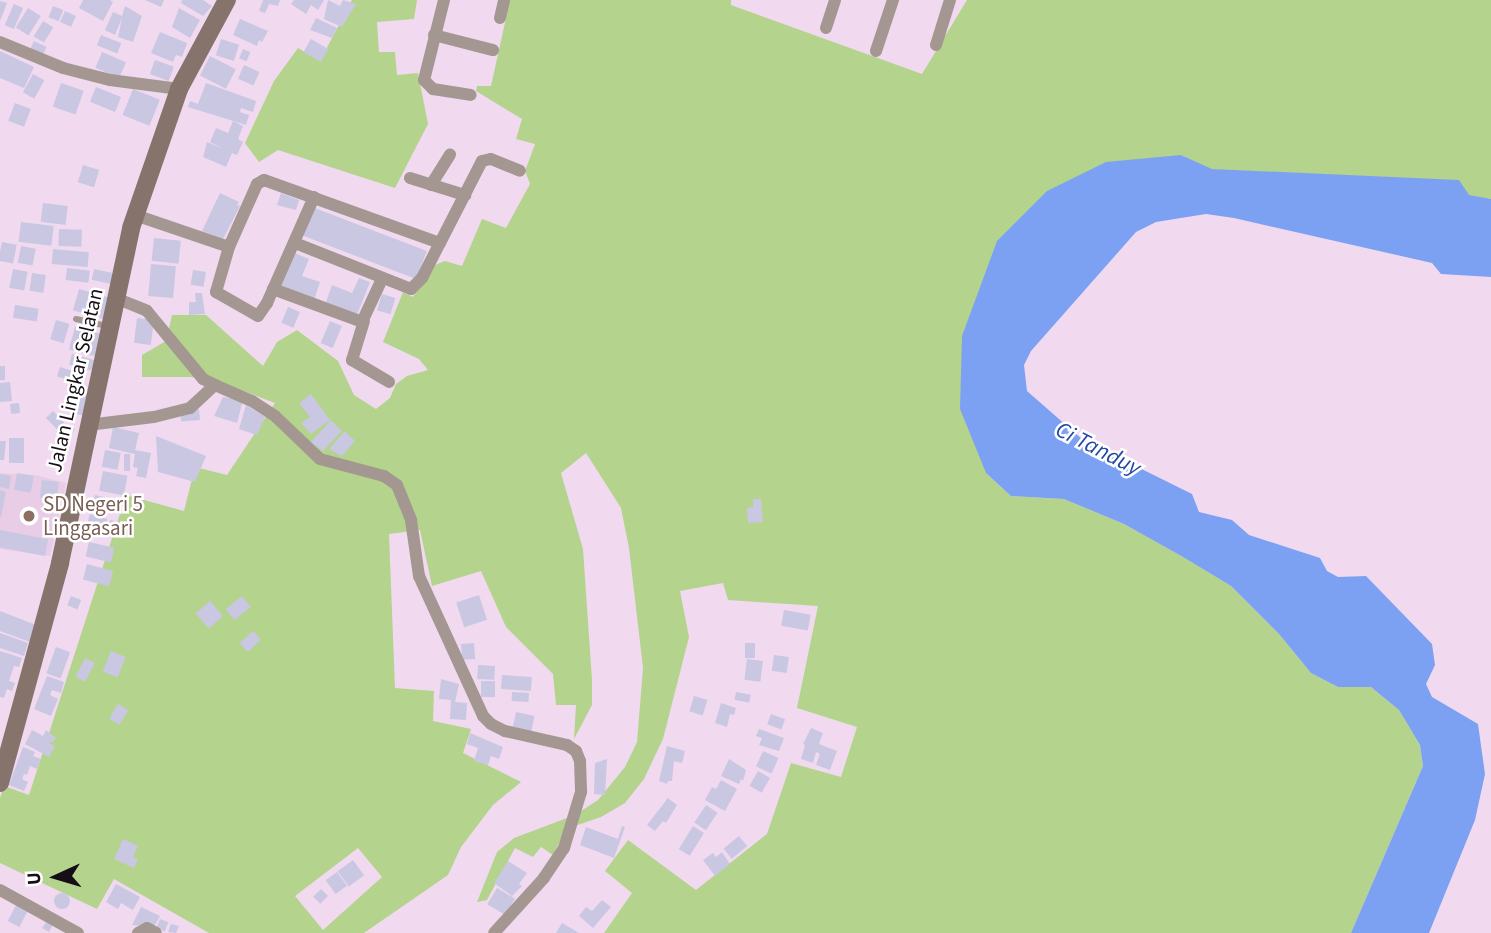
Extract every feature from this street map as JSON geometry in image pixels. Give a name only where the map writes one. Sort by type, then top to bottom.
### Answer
[{"type":"street","name":"Jalan Lingkar Selatan","points":[[0,783],[60,563],[135,215],[179,89],[227,0]]},
{"type":"street","points":[[444,0],[424,74],[425,84],[433,89],[471,96]]},
{"type":"street","points":[[500,18],[504,0]]},
{"type":"street","points":[[827,28],[835,0]]},
{"type":"street","points":[[876,51],[893,0]]},
{"type":"street","points":[[936,46],[950,0]]},
{"type":"street","points":[[434,35],[493,50]]},
{"type":"street","points":[[0,42],[63,68],[110,80],[179,89]]},
{"type":"street","points":[[431,185],[450,154]]},
{"type":"street","points":[[295,243],[404,288],[415,288],[432,263],[484,159],[520,171]]},
{"type":"street","points":[[410,178],[465,195]]},
{"type":"street","points":[[314,197],[273,289],[257,316],[216,293],[229,247],[262,180],[314,197],[440,243]]},
{"type":"street","points":[[135,215],[229,247]]},
{"type":"street","points":[[382,279],[364,320],[352,360],[389,382]]},
{"type":"street","points":[[273,289],[351,319],[364,320]]},
{"type":"street","points":[[118,299],[147,311],[203,379],[253,401],[275,416],[320,459],[384,476],[397,485],[411,520],[419,576],[483,716],[491,724],[505,731],[568,745],[576,751],[580,761],[582,792],[571,834],[544,878],[494,933]]},
{"type":"street","points":[[88,425],[154,417],[190,408],[215,385]]},
{"type":"street","points":[[0,890],[78,933]]},
{"type":"street","points":[[138,933],[147,928],[156,933]]},
{"type":"lane","points":[[76,319],[112,328]]},
{"type":"shaded area","name":"SD Negeri 5 Linggasari","points":[[0,473],[36,475],[66,483],[50,556],[0,549]]},
{"type":"green space","points":[[352,0],[417,0],[414,19],[377,22],[379,52],[395,52],[397,75],[418,73],[428,124],[395,188],[278,150],[259,162],[245,143],[274,81],[298,48],[320,61]]},
{"type":"green space","points":[[510,0],[731,0],[731,5],[922,74],[967,0],[1491,0],[1491,199],[1211,169],[1181,155],[1047,191],[986,473],[1011,496],[1064,499],[1124,524],[1183,557],[1231,586],[1279,634],[1311,673],[1338,687],[1371,687],[1399,710],[1420,745],[1423,766],[1351,933],[604,933],[632,893],[605,871],[628,840],[696,890],[767,834],[791,763],[841,777],[857,727],[797,708],[818,606],[728,600],[723,583],[680,591],[689,637],[663,739],[644,779],[625,803],[601,817],[566,829],[553,855],[541,847],[533,857],[515,848],[487,900],[477,902],[497,852],[514,838],[575,815],[598,800],[625,767],[637,742],[643,668],[629,548],[621,508],[586,453],[561,473],[583,549],[592,680],[592,705],[574,739],[576,705],[556,705],[553,674],[506,627],[481,571],[432,586],[420,530],[389,534],[395,688],[434,691],[433,721],[471,729],[463,753],[521,782],[493,805],[461,847],[448,875],[364,933],[209,933],[114,879],[97,909],[0,863],[0,798],[4,786],[29,795],[126,495],[184,511],[195,467],[227,475],[275,403],[223,383],[191,377],[142,377],[142,355],[166,341],[172,315],[206,315],[263,366],[277,342],[297,330],[338,361],[354,395],[376,409],[390,398],[396,384],[407,376],[428,370],[419,359],[383,342],[403,292],[413,297],[435,265],[445,261],[462,266],[482,219],[506,228],[530,184],[525,171],[535,144],[516,139],[522,119],[476,91],[477,86],[491,86]],"holes":[[[358,848],[382,877],[323,930],[295,896]]]},
{"type":"water","name":"Ci Tanduy","points":[[1181,155],[1212,169],[1459,180],[1469,195],[1491,199],[1491,277],[1441,274],[1432,263],[1234,218],[1206,214],[1156,222],[1136,232],[1031,351],[1024,365],[1027,391],[1083,440],[1192,494],[1199,512],[1232,520],[1249,535],[1320,558],[1327,571],[1338,577],[1366,576],[1432,644],[1435,665],[1426,684],[1432,697],[1478,724],[1485,774],[1475,820],[1429,933],[1351,933],[1423,766],[1420,745],[1399,710],[1371,687],[1338,687],[1311,673],[1279,634],[1231,586],[1124,524],[1064,499],[1011,496],[986,473],[960,409],[962,336],[997,241],[1047,191],[1106,162]]},
{"type":"building","points":[[83,0],[113,2],[103,21],[79,8]]},
{"type":"building","points":[[145,0],[164,0],[161,7]]},
{"type":"building","points":[[182,0],[203,0],[212,6],[203,16],[181,3]]},
{"type":"building","points":[[263,0],[280,0],[278,6],[269,4],[265,13],[259,11]]},
{"type":"building","points":[[294,0],[324,0],[318,10],[311,5],[306,14],[291,4]]},
{"type":"building","points":[[328,0],[340,6],[343,0],[356,4],[342,27],[324,19]]},
{"type":"building","points":[[0,1],[7,3],[0,21]]},
{"type":"building","points":[[14,4],[23,8],[14,29],[5,25]]},
{"type":"building","points":[[53,6],[63,10],[59,21],[49,17]]},
{"type":"building","points":[[125,6],[142,16],[133,42],[118,37],[122,18],[115,35],[105,30],[113,12],[122,16]]},
{"type":"building","points":[[28,8],[41,16],[29,35],[16,28]]},
{"type":"building","points":[[179,8],[200,20],[190,38],[172,27]]},
{"type":"building","points":[[65,11],[76,16],[71,27],[60,22]]},
{"type":"building","points":[[316,18],[337,28],[332,38],[310,30]]},
{"type":"building","points":[[240,19],[268,31],[257,46],[233,35]]},
{"type":"building","points":[[43,21],[53,27],[44,43],[34,36]]},
{"type":"building","points":[[160,32],[187,43],[182,57],[176,55],[173,62],[151,53]]},
{"type":"building","points":[[101,35],[121,43],[117,53],[97,45]]},
{"type":"building","points":[[221,39],[239,45],[234,61],[216,55]]},
{"type":"building","points":[[311,39],[328,49],[321,62],[304,52]]},
{"type":"building","points":[[34,41],[47,47],[43,55],[30,49]]},
{"type":"building","points":[[243,49],[250,52],[246,61],[239,58]]},
{"type":"building","points":[[0,51],[34,67],[24,88],[0,78]]},
{"type":"building","points":[[102,52],[126,62],[119,78],[95,68]]},
{"type":"building","points":[[210,56],[236,69],[226,89],[200,76]]},
{"type":"building","points":[[155,60],[174,67],[169,81],[150,74]]},
{"type":"building","points":[[244,65],[260,72],[253,86],[238,79]]},
{"type":"building","points":[[33,74],[44,80],[34,99],[23,92]]},
{"type":"building","points":[[61,83],[84,91],[76,114],[53,107]]},
{"type":"building","points":[[206,83],[256,101],[253,112],[241,108],[240,112],[249,115],[246,125],[188,107],[190,101],[198,104]]},
{"type":"building","points":[[96,87],[121,97],[115,112],[90,102]]},
{"type":"building","points":[[133,89],[160,100],[149,126],[123,115]]},
{"type":"building","points":[[15,103],[31,109],[24,127],[8,121]]},
{"type":"building","points":[[233,121],[243,126],[238,139],[243,142],[237,155],[232,153],[226,167],[203,157],[207,142],[224,149],[210,142],[216,128],[228,133]]},
{"type":"building","points":[[83,165],[99,170],[94,187],[78,182]]},
{"type":"building","points":[[220,193],[239,202],[237,205],[240,206],[223,239],[202,231]]},
{"type":"building","points":[[281,193],[299,200],[296,210],[277,205]]},
{"type":"building","points":[[43,203],[68,206],[65,225],[41,222]]},
{"type":"building","points":[[312,207],[427,251],[416,279],[301,235]]},
{"type":"building","points":[[21,222],[54,226],[51,246],[19,242]]},
{"type":"building","points":[[59,229],[82,230],[81,247],[58,246]]},
{"type":"building","points":[[154,238],[181,241],[178,264],[152,261]]},
{"type":"building","points":[[2,242],[17,245],[13,264],[0,261]]},
{"type":"building","points":[[21,246],[36,249],[32,266],[18,263]]},
{"type":"building","points":[[53,249],[89,252],[88,267],[52,264]]},
{"type":"building","points":[[292,252],[309,259],[302,276],[320,282],[314,300],[279,288]]},
{"type":"building","points":[[151,264],[176,266],[173,298],[148,296]]},
{"type":"building","points":[[67,268],[90,271],[88,283],[66,280]]},
{"type":"building","points":[[13,269],[28,272],[24,291],[9,288]]},
{"type":"building","points":[[94,269],[113,273],[110,284],[92,280]]},
{"type":"building","points":[[193,270],[206,272],[203,287],[191,285]]},
{"type":"building","points":[[32,273],[46,275],[43,293],[29,291]]},
{"type":"building","points":[[359,278],[370,282],[357,315],[326,302],[332,285],[352,293]]},
{"type":"building","points":[[79,289],[114,299],[108,320],[73,310]]},
{"type":"building","points":[[195,293],[202,293],[205,314],[189,315],[189,302],[196,302]]},
{"type":"building","points":[[382,294],[395,298],[390,314],[377,310]]},
{"type":"building","points":[[15,305],[39,309],[37,322],[13,318]]},
{"type":"building","points":[[288,307],[300,312],[293,328],[281,323]]},
{"type":"building","points":[[137,318],[154,320],[151,345],[134,343]]},
{"type":"building","points":[[56,320],[69,324],[64,343],[50,339]]},
{"type":"building","points":[[330,321],[342,326],[333,348],[321,343]]},
{"type":"building","points":[[75,327],[101,334],[95,356],[69,349]]},
{"type":"building","points":[[72,354],[94,360],[91,371],[69,365]]},
{"type":"building","points":[[0,366],[5,366],[5,380],[0,380]]},
{"type":"building","points":[[60,367],[83,374],[80,384],[57,377]]},
{"type":"building","points":[[10,382],[12,401],[0,402],[0,383]]},
{"type":"building","points":[[73,390],[90,395],[84,416],[67,411]]},
{"type":"building","points":[[311,394],[330,420],[311,434],[301,423],[310,417],[299,403]]},
{"type":"building","points":[[223,397],[243,400],[237,423],[214,416]]},
{"type":"building","points":[[19,403],[20,413],[11,414],[10,404]]},
{"type":"building","points":[[246,405],[265,417],[257,435],[239,429]]},
{"type":"building","points":[[199,409],[200,420],[181,422],[180,411]]},
{"type":"building","points":[[53,411],[64,422],[57,429],[46,418]]},
{"type":"building","points":[[331,420],[342,431],[323,451],[317,446],[314,449],[309,444]]},
{"type":"building","points":[[65,424],[75,429],[70,439],[60,434]]},
{"type":"building","points":[[113,427],[139,433],[135,450],[151,453],[146,478],[136,476],[138,468],[133,467],[135,454],[109,448]]},
{"type":"building","points":[[345,431],[355,441],[342,456],[329,449]]},
{"type":"building","points":[[156,436],[206,456],[195,482],[158,472]]},
{"type":"building","points":[[9,438],[24,438],[24,463],[9,463]]},
{"type":"building","points":[[0,441],[6,441],[4,460],[0,460]]},
{"type":"building","points":[[105,450],[121,453],[117,470],[102,467]]},
{"type":"building","points":[[124,454],[130,454],[130,471],[124,471]]},
{"type":"building","points":[[103,471],[128,476],[124,495],[99,491]]},
{"type":"building","points":[[17,473],[34,476],[31,493],[14,490]]},
{"type":"building","points":[[0,474],[11,476],[9,489],[0,487]]},
{"type":"building","points":[[42,480],[59,482],[57,500],[40,498]]},
{"type":"building","points":[[0,490],[6,492],[1,517],[0,517]]},
{"type":"building","points":[[95,495],[125,502],[122,515],[92,508]]},
{"type":"building","points":[[753,499],[761,499],[763,522],[748,523],[747,508],[753,507]]},
{"type":"building","points":[[90,514],[107,519],[102,538],[84,533]]},
{"type":"building","points":[[110,520],[120,522],[118,533],[108,531]]},
{"type":"building","points":[[0,530],[48,539],[45,556],[0,547]]},
{"type":"building","points":[[89,542],[114,548],[111,562],[86,557]]},
{"type":"building","points":[[87,564],[113,571],[109,586],[83,579]]},
{"type":"building","points":[[479,595],[487,620],[464,627],[456,602]]},
{"type":"building","points":[[71,596],[81,600],[77,609],[67,605]]},
{"type":"building","points":[[242,596],[251,607],[234,620],[226,609]]},
{"type":"building","points":[[210,601],[223,616],[209,629],[196,613]]},
{"type":"building","points":[[784,610],[811,615],[808,630],[781,626]]},
{"type":"building","points":[[0,611],[36,625],[30,642],[0,631]]},
{"type":"building","points":[[253,631],[261,640],[248,652],[240,643]]},
{"type":"building","points":[[0,633],[28,643],[24,656],[0,648]]},
{"type":"building","points":[[474,643],[475,659],[462,660],[461,644]]},
{"type":"building","points":[[745,643],[755,643],[755,658],[745,658]]},
{"type":"building","points":[[56,647],[70,652],[61,678],[46,673]]},
{"type":"building","points":[[0,651],[22,658],[19,667],[14,666],[9,681],[15,683],[12,691],[7,689],[4,698],[0,697]]},
{"type":"building","points":[[111,651],[126,657],[118,677],[103,671]]},
{"type":"building","points":[[774,655],[789,657],[787,673],[772,671]]},
{"type":"building","points":[[85,658],[95,663],[85,682],[75,677]]},
{"type":"building","points":[[747,659],[763,661],[760,682],[744,680]]},
{"type":"building","points":[[478,665],[495,666],[494,680],[477,679]]},
{"type":"building","points":[[502,675],[532,677],[531,691],[501,689]]},
{"type":"building","points":[[47,676],[64,682],[61,693],[52,690],[50,695],[58,699],[51,716],[34,709]]},
{"type":"building","points":[[441,679],[459,684],[455,702],[467,703],[466,720],[450,719],[451,700],[439,699]]},
{"type":"building","points":[[481,681],[495,681],[495,697],[481,697]]},
{"type":"building","points":[[512,692],[529,693],[529,702],[512,701]]},
{"type":"building","points":[[736,692],[751,695],[749,703],[734,700]]},
{"type":"building","points":[[694,696],[707,700],[703,715],[689,711]]},
{"type":"building","points":[[721,703],[736,708],[734,715],[730,714],[727,727],[715,723]]},
{"type":"building","points":[[118,704],[128,710],[120,725],[109,719]]},
{"type":"building","points":[[516,712],[535,716],[531,732],[513,728]]},
{"type":"building","points":[[771,714],[785,719],[781,729],[767,724]]},
{"type":"building","points":[[811,728],[823,733],[819,744],[837,751],[830,770],[816,765],[820,754],[816,752],[813,763],[801,759],[805,745],[803,744]]},
{"type":"building","points":[[759,729],[784,738],[779,751],[759,745],[762,738],[756,736]]},
{"type":"building","points":[[32,730],[43,736],[46,730],[56,738],[53,742],[48,742],[55,746],[49,757],[25,744]]},
{"type":"building","points":[[470,733],[503,747],[499,759],[491,756],[488,765],[474,761],[478,748],[467,744]]},
{"type":"building","points":[[667,746],[685,751],[682,763],[674,761],[672,781],[667,784],[659,781]]},
{"type":"building","points":[[23,747],[35,752],[33,756],[41,759],[37,769],[30,766],[27,775],[24,774],[22,779],[28,782],[24,791],[9,785]]},
{"type":"building","points":[[763,751],[779,758],[772,773],[756,767]]},
{"type":"building","points":[[607,759],[605,795],[594,794],[595,763]]},
{"type":"building","points":[[729,759],[746,770],[743,781],[741,779],[739,784],[721,776]]},
{"type":"building","points":[[758,771],[770,778],[762,793],[750,786]]},
{"type":"building","points":[[721,780],[737,789],[725,811],[705,800],[712,787],[716,789]]},
{"type":"building","points":[[668,798],[677,805],[666,823],[663,821],[655,831],[647,825]]},
{"type":"building","points":[[706,805],[718,813],[706,830],[694,822]]},
{"type":"building","points":[[622,826],[625,827],[614,858],[580,845],[586,827],[618,839]]},
{"type":"building","points":[[693,826],[704,833],[690,856],[679,849]]},
{"type":"building","points":[[739,836],[747,846],[732,859],[723,849]]},
{"type":"building","points":[[123,839],[138,846],[133,857],[138,859],[134,868],[114,859]]},
{"type":"building","points":[[722,852],[730,864],[715,876],[703,860],[713,853],[716,857]]},
{"type":"building","points":[[353,860],[364,875],[349,887],[338,871]]},
{"type":"building","points":[[508,861],[527,873],[519,884],[522,886],[512,896],[494,883]]},
{"type":"building","points":[[337,872],[347,886],[336,894],[326,880]]},
{"type":"building","points":[[116,884],[140,897],[133,910],[121,903],[118,909],[106,902]]},
{"type":"building","points":[[497,888],[515,899],[505,915],[487,904]]},
{"type":"building","points":[[321,889],[328,896],[320,904],[313,897]]},
{"type":"building","points":[[59,893],[65,893],[70,901],[68,907],[59,909],[54,904],[54,898]]},
{"type":"building","points":[[602,900],[611,907],[593,928],[579,916],[586,907],[592,911]]},
{"type":"building","points":[[16,905],[28,911],[19,927],[8,921]]},
{"type":"building","points":[[141,907],[160,916],[154,927],[132,925]]},
{"type":"building","points":[[160,919],[168,922],[165,932],[156,928]]},
{"type":"building","points":[[47,921],[53,924],[49,932],[42,928]]},
{"type":"building","points":[[562,923],[579,933],[556,933]]},
{"type":"building","points":[[171,924],[179,926],[176,933],[168,932]]},
{"type":"place","name":"SD Negeri 5 Linggasari","points":[[29,516]]}]
